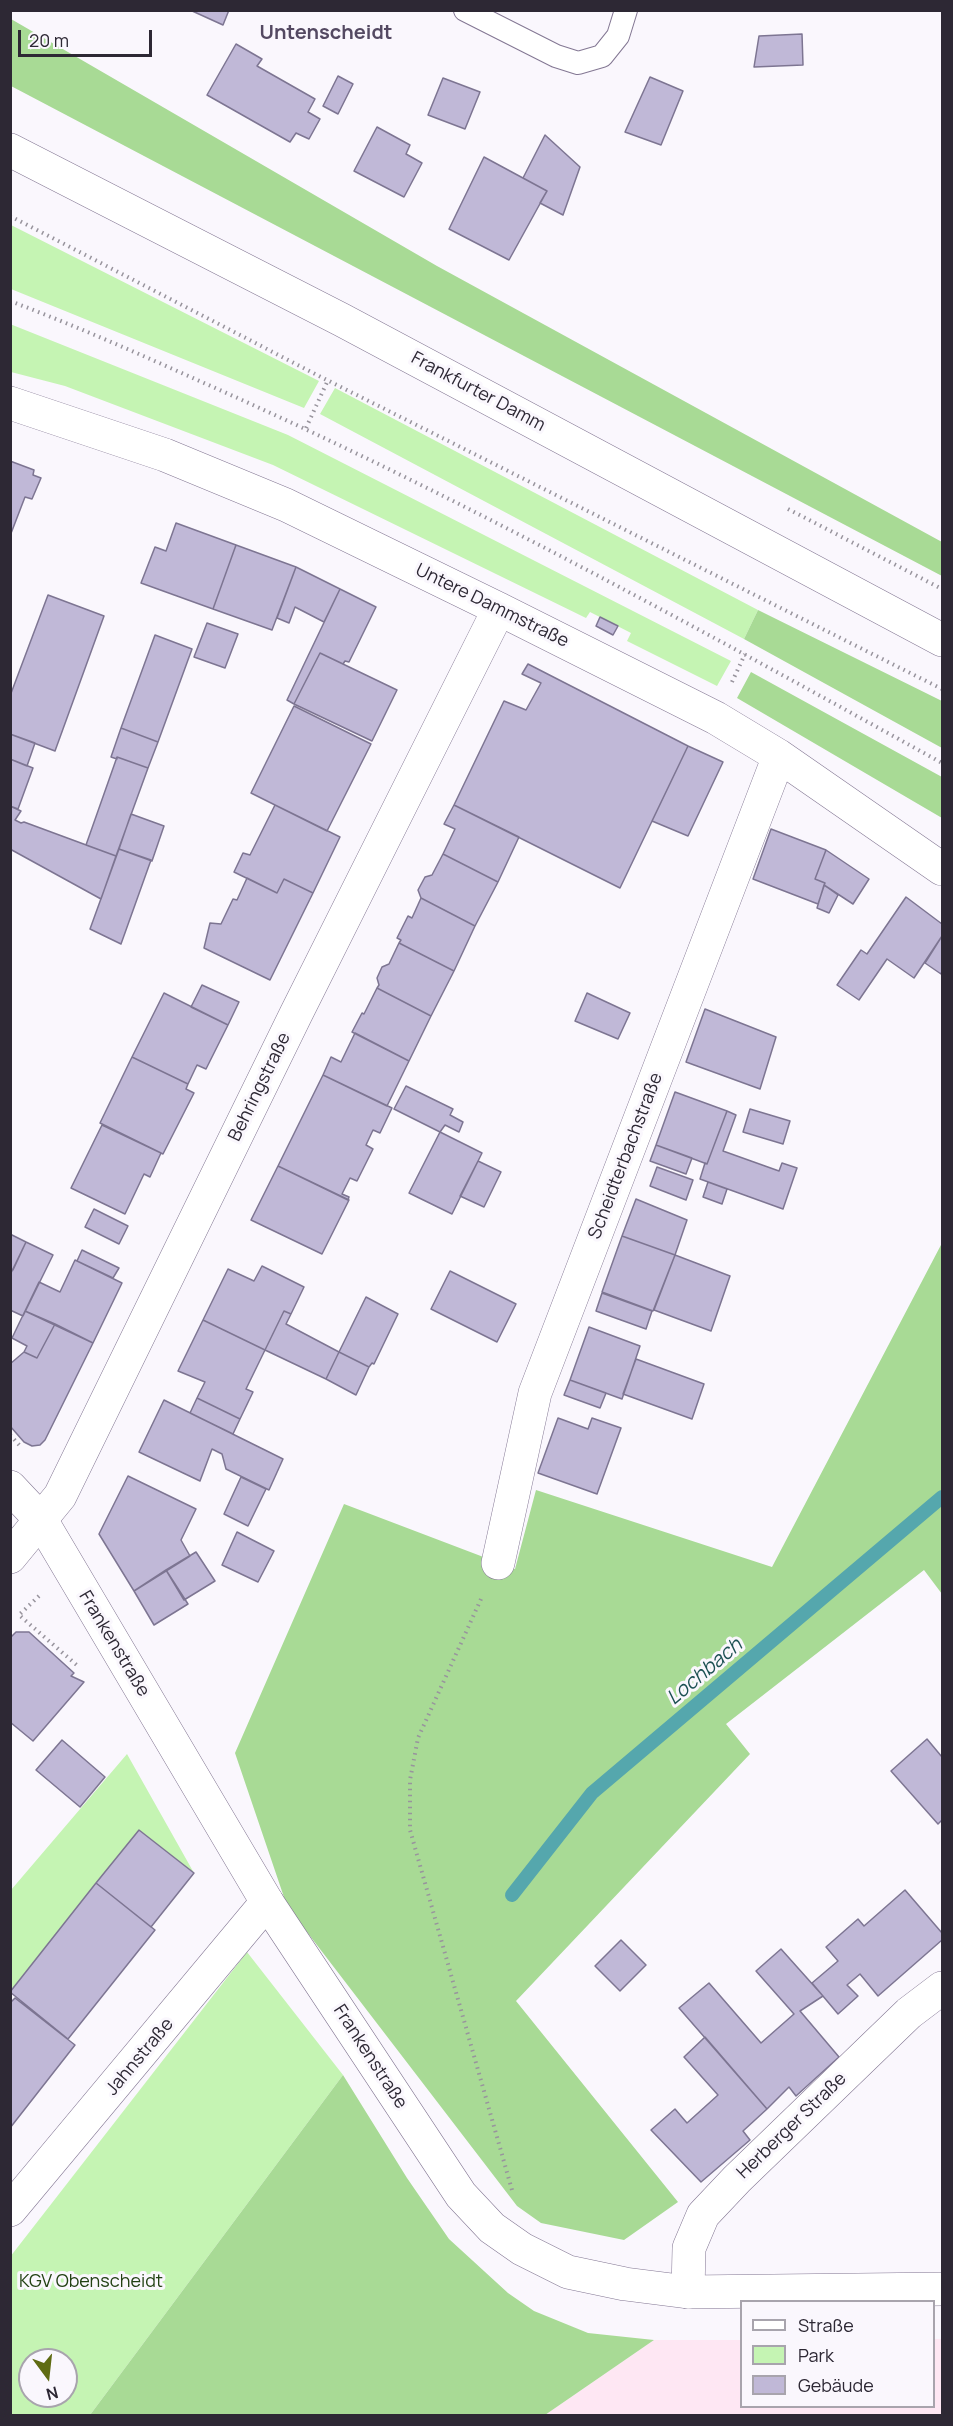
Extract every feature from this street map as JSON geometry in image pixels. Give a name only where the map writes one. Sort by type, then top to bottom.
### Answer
[{"type":"street","name":"Frankfurter Damm","points":[[10,150],[342,320],[942,640]]},
{"type":"street","name":"Untere Dammstraße","points":[[10,403],[165,455],[286,506],[499,609],[716,718],[779,756],[942,869]]},
{"type":"street","name":"Behringstraße","points":[[10,1557],[60,1496],[291,1024],[499,609]]},
{"type":"street","name":"Scheidterbachstraße","points":[[498,1563],[535,1393],[779,756]]},
{"type":"street","name":"Frankenstraße","points":[[10,1487],[41,1520],[267,1902],[461,2195],[492,2228],[522,2249],[568,2272],[625,2284],[688,2292],[942,2289]]},
{"type":"street","name":"Jahnstraße","points":[[10,2210],[267,1902]]},
{"type":"street","name":"Herberger Straße","points":[[688,2292],[689,2248],[703,2216],[737,2179],[909,2013],[942,1988]]},
{"type":"lane","points":[[465,10],[556,56],[578,63],[602,56],[618,36],[626,10]]},
{"type":"path","points":[[10,216],[328,380],[942,689]]},
{"type":"path","points":[[10,301],[75,325],[306,428],[487,518],[745,654],[942,763]]},
{"type":"path","points":[[306,428],[328,380]]},
{"type":"path","points":[[498,1563],[418,1738],[410,1780],[410,1830],[514,2195]]},
{"type":"shaded area","points":[[935,2339],[942,2339],[942,2415],[545,2415],[654,2340],[740,2340],[740,2408],[935,2408]]},
{"type":"green space","points":[[11,19],[437,266],[942,542],[942,576],[11,86]]},
{"type":"green space","points":[[11,225],[319,381],[304,408],[11,289]]},
{"type":"green space","points":[[10,324],[288,435],[731,661],[717,686],[627,641],[631,633],[590,612],[586,618],[273,465],[65,386],[11,372]]},
{"type":"green space","points":[[335,388],[758,610],[744,639],[320,414]]},
{"type":"green space","points":[[758,610],[942,701],[942,748],[744,639]]},
{"type":"green space","points":[[751,672],[942,777],[942,818],[737,698]]},
{"type":"green space","points":[[942,1243],[942,1594],[924,1570],[726,1724],[750,1754],[516,2001],[678,2202],[624,2240],[541,2223],[517,2206],[287,1906],[235,1753],[344,1504],[515,1569],[536,1490],[772,1567]]},
{"type":"green space","points":[[127,1754],[194,1873],[139,1830],[11,1992],[11,1890]]},
{"type":"green space","name":"KGV Obenscheidt","points":[[247,1952],[343,2075],[90,2415],[11,2415],[10,2257]]},
{"type":"green space","points":[[343,2075],[407,2178],[449,2239],[508,2293],[534,2311],[588,2333],[654,2340],[545,2415],[90,2415]]},
{"type":"building","points":[[190,10],[229,10],[223,25]]},
{"type":"building","points":[[802,34],[803,65],[754,67],[759,36]]},
{"type":"building","points":[[236,44],[262,59],[257,66],[315,99],[308,112],[320,119],[309,139],[296,133],[290,142],[207,95]]},
{"type":"building","points":[[338,76],[353,84],[338,114],[323,106]]},
{"type":"building","points":[[650,77],[683,91],[661,145],[625,132]]},
{"type":"building","points":[[443,78],[480,92],[465,129],[428,115]]},
{"type":"building","points":[[377,127],[410,145],[406,154],[422,163],[404,197],[354,171]]},
{"type":"building","points":[[545,135],[580,167],[563,215],[540,203],[547,191],[523,178]]},
{"type":"building","points":[[484,157],[547,191],[509,260],[449,229]]},
{"type":"building","points":[[10,461],[34,470],[33,475],[41,478],[32,499],[25,497],[10,536]]},
{"type":"building","points":[[176,523],[236,545],[213,609],[141,583],[155,547],[166,551]]},
{"type":"building","points":[[236,545],[296,567],[272,630],[213,609]]},
{"type":"building","points":[[296,567],[340,589],[324,622],[295,607],[289,623],[277,618]]},
{"type":"building","points":[[340,589],[376,607],[349,662],[345,661],[343,664],[320,653],[294,704],[287,700]]},
{"type":"building","points":[[48,595],[104,616],[55,751],[10,734],[10,696]]},
{"type":"building","points":[[600,617],[618,626],[613,635],[596,626]]},
{"type":"building","points":[[207,623],[238,634],[225,668],[194,657]]},
{"type":"building","points":[[155,635],[192,649],[158,742],[121,728]]},
{"type":"building","points":[[320,653],[397,690],[372,741],[294,704]]},
{"type":"building","points":[[528,664],[688,746],[620,888],[454,805],[504,701],[526,710],[541,683],[522,674]]},
{"type":"building","points":[[294,706],[371,744],[327,831],[251,793]]},
{"type":"building","points":[[121,728],[158,742],[148,768],[111,757]]},
{"type":"building","points":[[10,734],[35,743],[27,766],[10,759]]},
{"type":"building","points":[[688,746],[723,762],[688,836],[652,821]]},
{"type":"building","points":[[117,757],[148,768],[116,856],[86,845]]},
{"type":"building","points":[[10,759],[33,768],[18,809],[10,806]]},
{"type":"building","points":[[275,805],[340,837],[313,893],[284,879],[277,893],[234,872],[243,853],[250,855]]},
{"type":"building","points":[[454,805],[519,837],[498,882],[443,854],[455,829],[444,824]]},
{"type":"building","points":[[10,806],[21,811],[15,820],[21,823],[24,822],[116,856],[101,899],[10,849]]},
{"type":"building","points":[[131,814],[164,826],[152,861],[119,849]]},
{"type":"building","points":[[771,829],[826,850],[815,879],[825,883],[818,904],[753,879]]},
{"type":"building","points":[[119,849],[151,860],[121,944],[90,929]]},
{"type":"building","points":[[826,850],[869,879],[853,904],[824,885],[825,883],[815,879]]},
{"type":"building","points":[[443,854],[498,882],[475,926],[421,898],[418,890],[425,877],[432,875]]},
{"type":"building","points":[[247,878],[277,893],[284,879],[313,893],[270,980],[204,948],[210,923],[221,924],[233,899],[237,900]]},
{"type":"building","points":[[824,885],[838,895],[829,913],[817,908]]},
{"type":"building","points":[[906,897],[942,924],[942,936],[914,978],[887,959],[859,1000],[837,985],[861,950],[867,954]]},
{"type":"building","points":[[421,898],[475,926],[454,971],[399,943],[401,940],[397,938],[408,916],[412,918]]},
{"type":"building","points":[[942,936],[942,971],[941,974],[925,963]]},
{"type":"building","points":[[399,943],[454,971],[431,1016],[377,988],[379,985],[377,978],[382,967],[389,964]]},
{"type":"building","points":[[202,985],[239,1002],[228,1025],[191,1007]]},
{"type":"building","points":[[377,988],[431,1016],[409,1061],[352,1032]]},
{"type":"building","points":[[164,993],[228,1025],[206,1069],[197,1065],[188,1084],[132,1057]]},
{"type":"building","points":[[587,993],[630,1013],[618,1039],[575,1021]]},
{"type":"building","points":[[705,1009],[776,1037],[760,1089],[686,1062]]},
{"type":"building","points":[[355,1033],[409,1061],[387,1106],[323,1075],[331,1057],[341,1062]]},
{"type":"building","points":[[132,1057],[188,1084],[186,1089],[194,1093],[163,1154],[100,1123]]},
{"type":"building","points":[[323,1075],[392,1108],[380,1133],[373,1130],[366,1145],[373,1149],[357,1181],[350,1178],[342,1194],[349,1197],[348,1200],[278,1166]]},
{"type":"building","points":[[406,1086],[453,1109],[450,1115],[463,1122],[459,1132],[445,1125],[440,1132],[394,1109]]},
{"type":"building","points":[[675,1092],[727,1111],[707,1164],[656,1145]]},
{"type":"building","points":[[750,1109],[790,1121],[783,1144],[743,1132]]},
{"type":"building","points":[[727,1111],[736,1115],[723,1151],[779,1171],[782,1163],[797,1168],[783,1209],[700,1179]]},
{"type":"building","points":[[102,1125],[161,1153],[150,1177],[144,1174],[125,1214],[71,1188]]},
{"type":"building","points":[[440,1132],[482,1153],[452,1214],[409,1193]]},
{"type":"building","points":[[656,1145],[692,1158],[686,1174],[650,1161]]},
{"type":"building","points":[[478,1161],[501,1172],[484,1207],[460,1196]]},
{"type":"building","points":[[278,1166],[349,1200],[322,1254],[251,1220]]},
{"type":"building","points":[[657,1167],[693,1180],[686,1200],[650,1186]]},
{"type":"building","points":[[708,1182],[727,1189],[722,1204],[703,1197]]},
{"type":"building","points":[[636,1199],[687,1220],[675,1255],[622,1236]]},
{"type":"building","points":[[94,1209],[128,1226],[119,1244],[85,1227]]},
{"type":"building","points":[[10,1234],[26,1242],[13,1270],[10,1268]]},
{"type":"building","points":[[622,1236],[675,1255],[653,1311],[602,1292]]},
{"type":"building","points":[[26,1242],[53,1255],[23,1316],[10,1310],[10,1275]]},
{"type":"building","points":[[82,1250],[119,1268],[113,1278],[77,1261]]},
{"type":"building","points":[[675,1255],[730,1276],[711,1331],[654,1310]]},
{"type":"building","points":[[75,1260],[122,1283],[93,1343],[25,1311],[39,1282],[60,1292]]},
{"type":"building","points":[[262,1266],[304,1287],[291,1314],[284,1311],[265,1350],[203,1320],[228,1269],[254,1281]]},
{"type":"building","points":[[450,1271],[516,1304],[497,1342],[431,1309]]},
{"type":"building","points":[[602,1293],[652,1311],[646,1329],[596,1311]]},
{"type":"building","points":[[366,1297],[398,1314],[374,1364],[372,1363],[369,1367],[339,1352]]},
{"type":"building","points":[[25,1311],[55,1324],[37,1358],[24,1352],[27,1346],[12,1338]]},
{"type":"building","points":[[284,1311],[291,1314],[286,1324],[339,1352],[326,1379],[265,1350]]},
{"type":"building","points":[[203,1320],[265,1350],[246,1389],[253,1392],[240,1419],[197,1398],[205,1382],[178,1371]]},
{"type":"building","points":[[55,1324],[93,1343],[45,1440],[40,1445],[32,1446],[24,1442],[10,1426],[10,1364],[24,1352],[37,1358]]},
{"type":"building","points":[[589,1327],[640,1346],[622,1399],[570,1380]]},
{"type":"building","points":[[339,1352],[369,1367],[356,1395],[326,1379]]},
{"type":"building","points":[[636,1359],[704,1384],[692,1419],[623,1394]]},
{"type":"building","points":[[570,1380],[606,1393],[600,1408],[564,1395]]},
{"type":"building","points":[[197,1398],[240,1419],[233,1434],[190,1413]]},
{"type":"building","points":[[164,1400],[283,1459],[269,1490],[226,1469],[222,1454],[212,1449],[200,1481],[139,1452]]},
{"type":"building","points":[[558,1418],[588,1429],[592,1418],[621,1428],[597,1494],[538,1473]]},
{"type":"building","points":[[128,1476],[196,1509],[181,1540],[190,1556],[134,1591],[99,1534]]},
{"type":"building","points":[[241,1477],[266,1489],[248,1526],[224,1514]]},
{"type":"building","points":[[237,1532],[274,1551],[258,1582],[222,1565]]},
{"type":"building","points":[[196,1552],[215,1581],[184,1600],[166,1570]]},
{"type":"building","points":[[166,1570],[188,1604],[154,1625],[134,1591]]},
{"type":"building","points":[[16,1632],[29,1632],[74,1673],[71,1676],[84,1682],[33,1741],[10,1722],[10,1638]]},
{"type":"building","points":[[927,1739],[942,1757],[942,1820],[938,1824],[891,1771]]},
{"type":"building","points":[[62,1740],[105,1777],[80,1807],[36,1770]]},
{"type":"building","points":[[139,1830],[194,1873],[151,1927],[96,1883]]},
{"type":"building","points":[[96,1883],[155,1930],[68,2039],[10,1992]]},
{"type":"building","points":[[905,1890],[942,1933],[942,1940],[878,1996],[860,1974],[847,1985],[858,1996],[838,2014],[812,1983],[838,1961],[826,1947],[858,1919],[864,1926]]},
{"type":"building","points":[[621,1940],[646,1965],[620,1991],[595,1966]]},
{"type":"building","points":[[781,1949],[823,1996],[800,2011],[839,2057],[796,2096],[789,2087],[767,2109],[679,2008],[709,1983],[761,2043],[794,2014],[756,1971]]},
{"type":"building","points":[[15,1998],[75,2045],[10,2128],[10,2003]]},
{"type":"building","points":[[705,2037],[767,2109],[743,2131],[750,2140],[701,2182],[651,2130],[675,2109],[687,2123],[718,2095],[684,2057]]},
{"type":"waterway","name":"Lochbach","points":[[512,1895],[592,1793],[942,1497]]},
{"type":"district","name":"Untenscheidt","points":[[326,33]]}]
